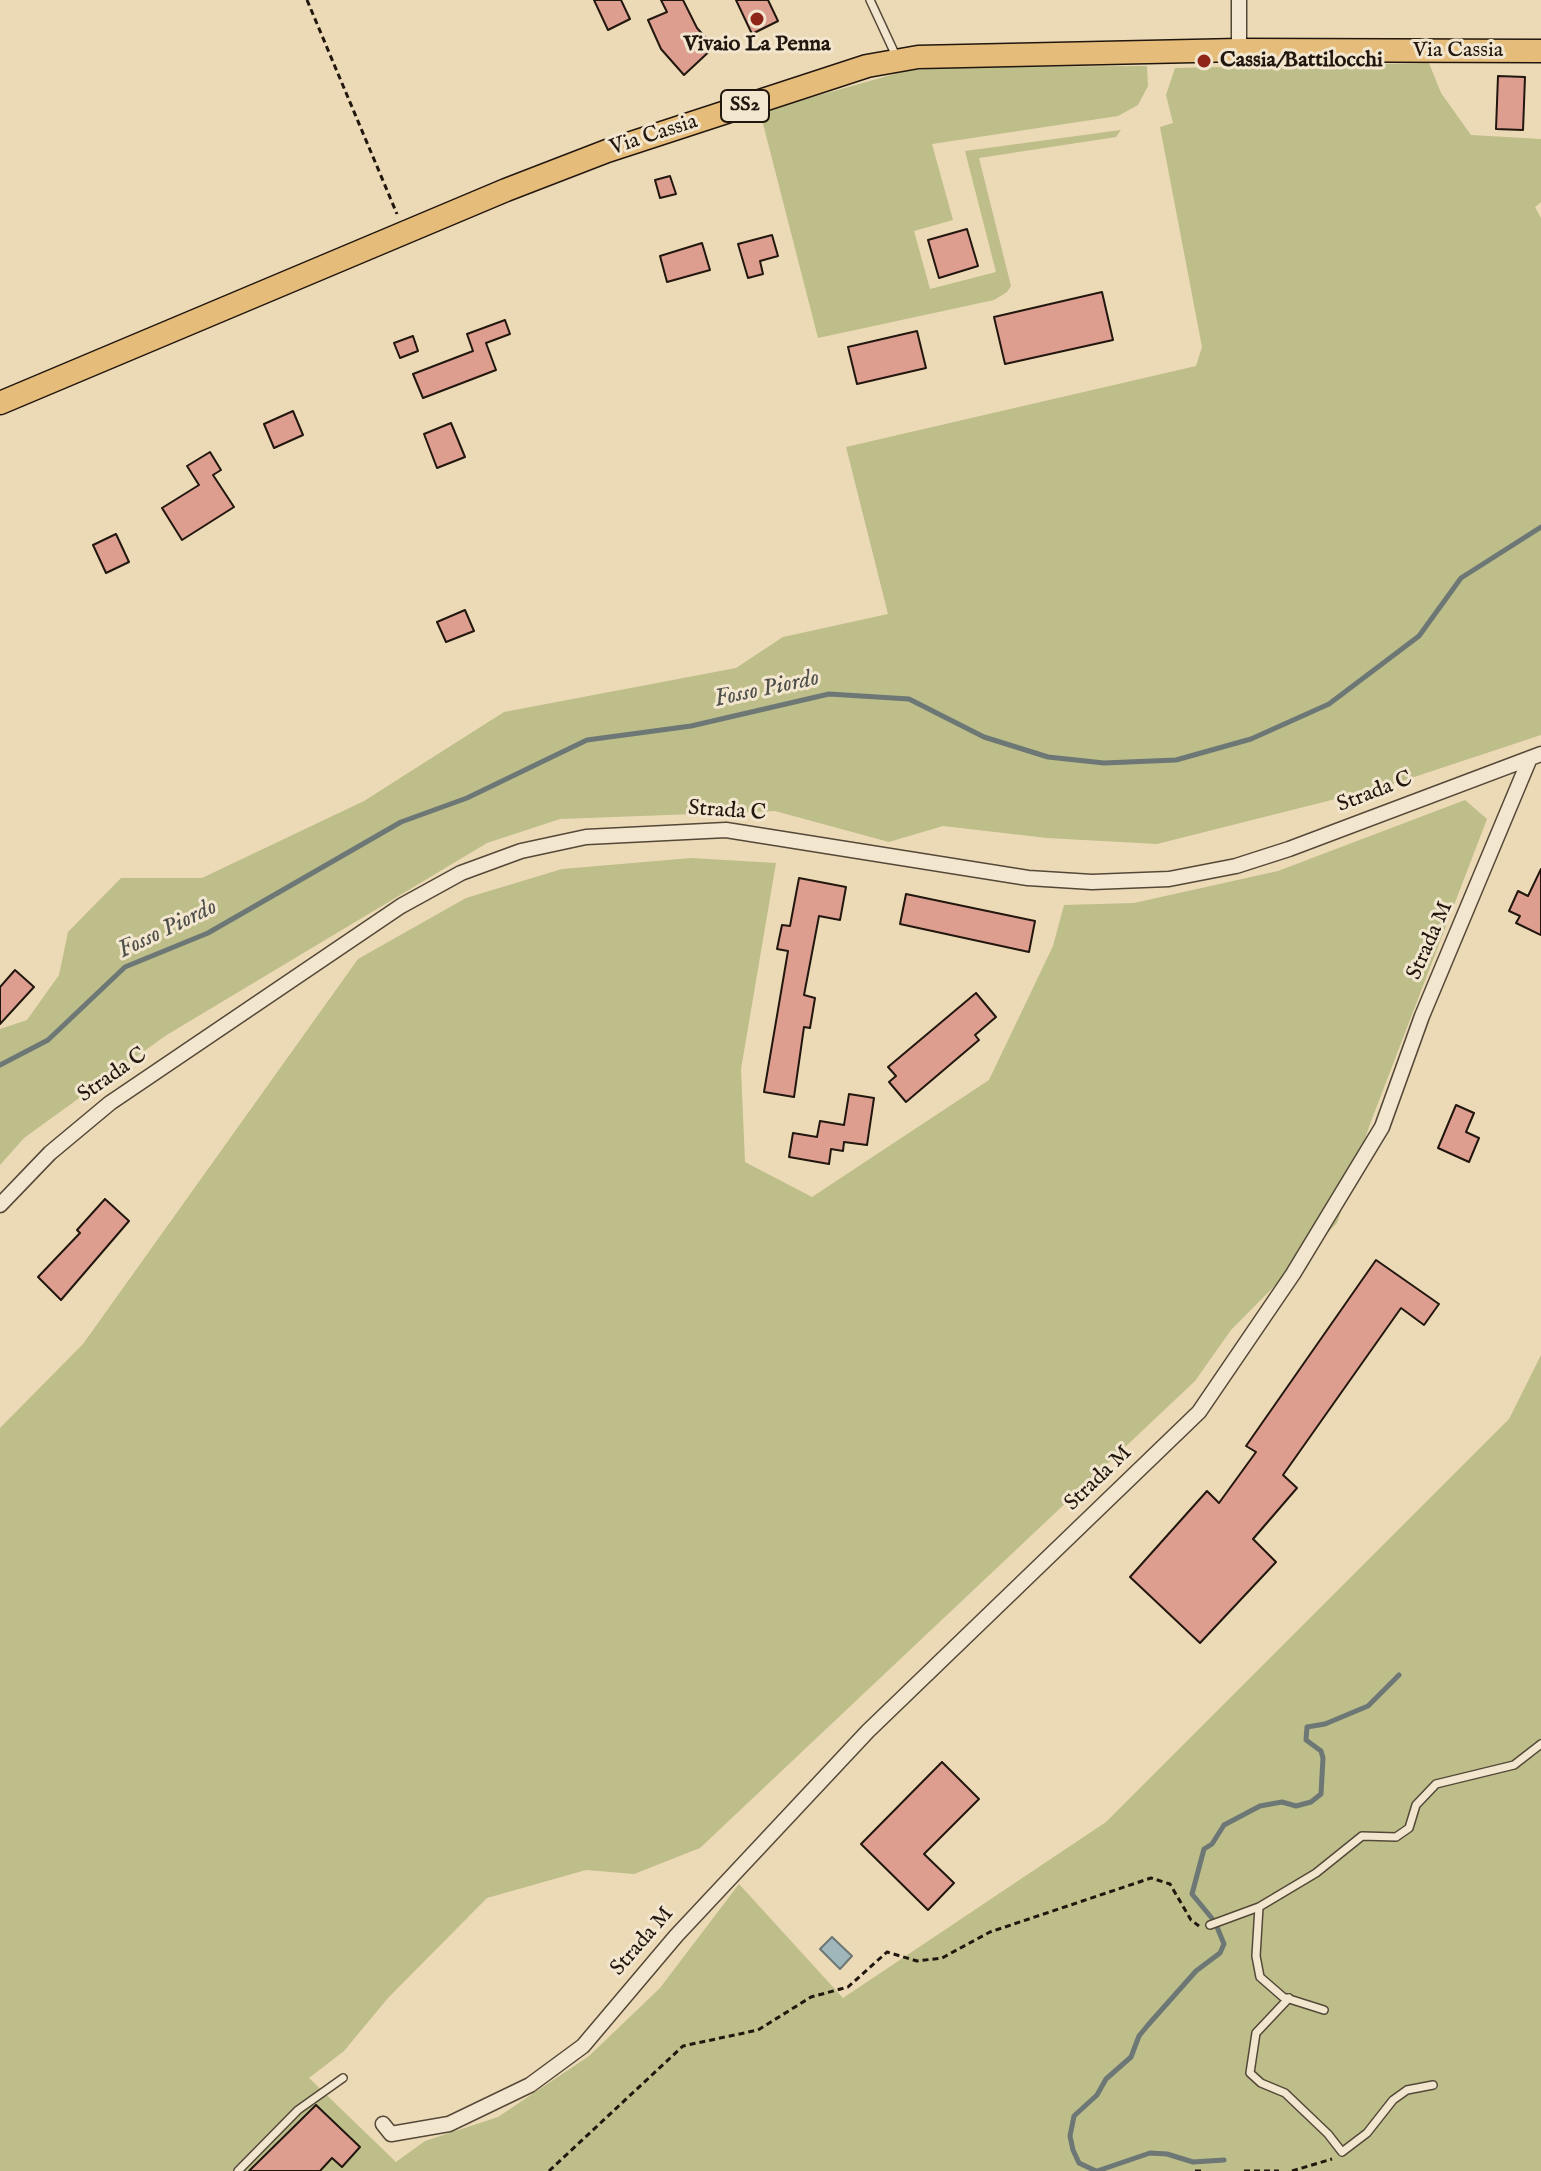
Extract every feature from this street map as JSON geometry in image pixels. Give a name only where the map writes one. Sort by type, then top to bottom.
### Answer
[{"type":"main road","name":"Via Cassia","points":[[0,403],[405,231],[607,151],[851,71],[897,60],[1239,50],[1541,51]]},
{"type":"street","points":[[1239,0],[1239,50]]},
{"type":"street","name":"Strada C","points":[[0,1205],[50,1153],[110,1103],[401,906],[461,873],[521,851],[586,837],[726,830],[1028,878],[1117,882],[1169,879],[1236,866],[1289,849],[1536,756]]},
{"type":"street","name":"Strada M","points":[[383,2124],[391,2134],[449,2124],[509,2097],[583,2046],[676,1936],[868,1731],[1199,1412],[1293,1274],[1382,1127],[1422,1016],[1536,756]]},
{"type":"lane","points":[[870,0],[897,60]]},
{"type":"lane","points":[[1214,1923],[1259,1907],[1316,1873],[1362,1836],[1396,1837],[1409,1828],[1416,1805],[1436,1784],[1514,1765],[1541,1744]]},
{"type":"lane","points":[[1259,1907],[1256,1956],[1260,1977],[1274,1991],[1324,2010]]},
{"type":"lane","points":[[1289,1998],[1256,2033],[1250,2073],[1261,2083],[1285,2093],[1328,2134],[1342,2152],[1367,2133],[1400,2095],[1417,2087],[1433,2085]]},
{"type":"lane","points":[[238,2171],[298,2110],[343,2078]]},
{"type":"path","points":[[307,0],[405,231]]},
{"type":"path","points":[[549,2171],[683,2046],[758,2030],[811,1997],[848,1987],[887,1952],[917,1961],[942,1958],[990,1932],[1151,1878],[1170,1884],[1196,1925],[1214,1923]]},
{"type":"path","points":[[1292,2171],[1331,2159],[1342,2152]]},
{"type":"path","points":[[1244,2171],[1279,2171]]},
{"type":"green space","points":[[1429,63],[1441,93],[1471,135],[1541,139],[1541,202],[1535,207],[1541,218],[1541,735],[1387,786],[1157,844],[1047,838],[943,826],[889,842],[775,811],[560,819],[487,843],[165,1036],[24,1138],[0,1165],[0,1029],[27,1020],[59,975],[68,932],[121,878],[202,878],[364,801],[504,712],[736,668],[783,637],[888,614],[846,447],[1196,366],[1202,347],[1160,127],[1173,123],[1166,95],[1175,68]]},
{"type":"green space","points":[[1147,66],[1148,86],[1138,105],[1118,116],[932,144],[953,220],[914,231],[930,289],[996,272],[965,151],[1121,130],[1116,137],[979,158],[1011,286],[1007,292],[994,300],[818,338],[760,112],[905,71],[950,67]]},
{"type":"green space","points":[[1465,800],[1487,819],[1370,1124],[1337,1223],[1231,1330],[1195,1381],[700,1848],[634,1874],[586,1870],[487,1898],[388,1998],[344,2051],[309,2078],[396,2162],[425,2141],[498,2117],[589,2056],[660,1988],[739,1884],[843,1998],[1106,1822],[1509,1419],[1541,1355],[1541,2171],[0,2171],[0,1428],[83,1344],[358,959],[466,898],[562,869],[691,858],[776,863],[741,1069],[745,1162],[812,1197],[989,1080],[1053,946],[1064,905],[1134,903],[1278,871]]},
{"type":"water","points":[[832,1937],[852,1956],[840,1969],[820,1949]]},
{"type":"building","points":[[594,0],[621,0],[630,19],[608,30]]},
{"type":"building","points":[[661,0],[683,0],[697,28],[714,47],[684,75],[661,49],[648,20],[667,12]]},
{"type":"building","points":[[736,0],[768,0],[778,21],[752,34]]},
{"type":"building","points":[[1498,76],[1525,77],[1523,130],[1496,129]]},
{"type":"building","points":[[670,176],[676,194],[660,198],[655,180]]},
{"type":"building","points":[[967,229],[978,266],[939,278],[928,240]]},
{"type":"building","points":[[772,235],[778,256],[760,261],[763,274],[748,278],[738,244]]},
{"type":"building","points":[[702,243],[710,270],[667,282],[660,256]]},
{"type":"building","points":[[1102,292],[1113,340],[1005,364],[994,317]]},
{"type":"building","points":[[505,320],[510,334],[486,343],[496,370],[423,398],[413,374],[473,351],[467,334]]},
{"type":"building","points":[[917,331],[926,368],[857,384],[848,347]]},
{"type":"building","points":[[413,336],[418,351],[400,358],[394,343]]},
{"type":"building","points":[[293,411],[303,435],[274,448],[264,424]]},
{"type":"building","points":[[451,423],[465,457],[437,468],[424,434]]},
{"type":"building","points":[[210,452],[221,470],[213,475],[234,507],[182,540],[162,508],[199,485],[187,466]]},
{"type":"building","points":[[116,534],[129,562],[106,573],[93,545]]},
{"type":"building","points":[[465,610],[474,631],[446,642],[437,622]]},
{"type":"building","points":[[1541,869],[1541,935],[1516,923],[1520,916],[1509,911],[1518,891],[1528,896]]},
{"type":"building","points":[[799,878],[846,887],[840,920],[819,916],[804,995],[815,998],[810,1028],[804,1027],[794,1097],[764,1092],[788,951],[777,949],[782,925],[790,926]]},
{"type":"building","points":[[906,894],[1035,921],[1029,952],[900,924]]},
{"type":"building","points":[[15,970],[34,987],[0,1024],[0,987]]},
{"type":"building","points":[[976,993],[996,1017],[975,1035],[979,1040],[906,1102],[889,1082],[896,1076],[888,1067]]},
{"type":"building","points":[[849,1094],[874,1098],[867,1145],[844,1142],[843,1151],[831,1149],[829,1164],[789,1157],[793,1133],[817,1137],[820,1121],[844,1125]]},
{"type":"building","points":[[1456,1105],[1474,1113],[1466,1132],[1479,1138],[1469,1162],[1438,1148]]},
{"type":"building","points":[[105,1199],[129,1221],[61,1300],[38,1277],[80,1233],[77,1230]]},
{"type":"building","points":[[1376,1260],[1439,1304],[1424,1325],[1401,1308],[1283,1475],[1297,1488],[1253,1539],[1276,1562],[1200,1643],[1130,1577],[1207,1491],[1219,1503],[1256,1452],[1246,1446]]},
{"type":"building","points":[[942,1762],[979,1799],[924,1854],[954,1883],[928,1910],[861,1844]]},
{"type":"building","points":[[316,2105],[360,2147],[342,2167],[332,2158],[320,2171],[249,2171]]},
{"type":"waterway","name":"Fosso Piordo","points":[[0,1065],[48,1040],[125,967],[208,933],[401,822],[467,798],[587,740],[691,726],[829,694],[909,699],[984,737],[1048,757],[1104,763],[1176,760],[1251,739],[1329,704],[1419,636],[1461,578],[1541,527]]},
{"type":"waterway","points":[[1096,2171],[1079,2163],[1073,2150],[1070,2136],[1074,2116],[1097,2095],[1106,2079],[1131,2057],[1139,2036],[1148,2025],[1196,1971],[1220,1953],[1224,1944],[1215,1922],[1192,1894],[1204,1849],[1212,1844],[1224,1825],[1260,1806],[1282,1802],[1296,1806],[1311,1802],[1321,1794],[1323,1758],[1321,1751],[1306,1740],[1307,1727],[1325,1724],[1368,1706],[1399,1675]]},
{"type":"waterway","points":[[1097,2171],[1150,2153],[1167,2154],[1193,2162],[1224,2160]]},
{"type":"place","name":"Vivaio La Penna","points":[[757,19]]},
{"type":"place","name":"Cassia/Battilocchi","points":[[1204,61]]}]
